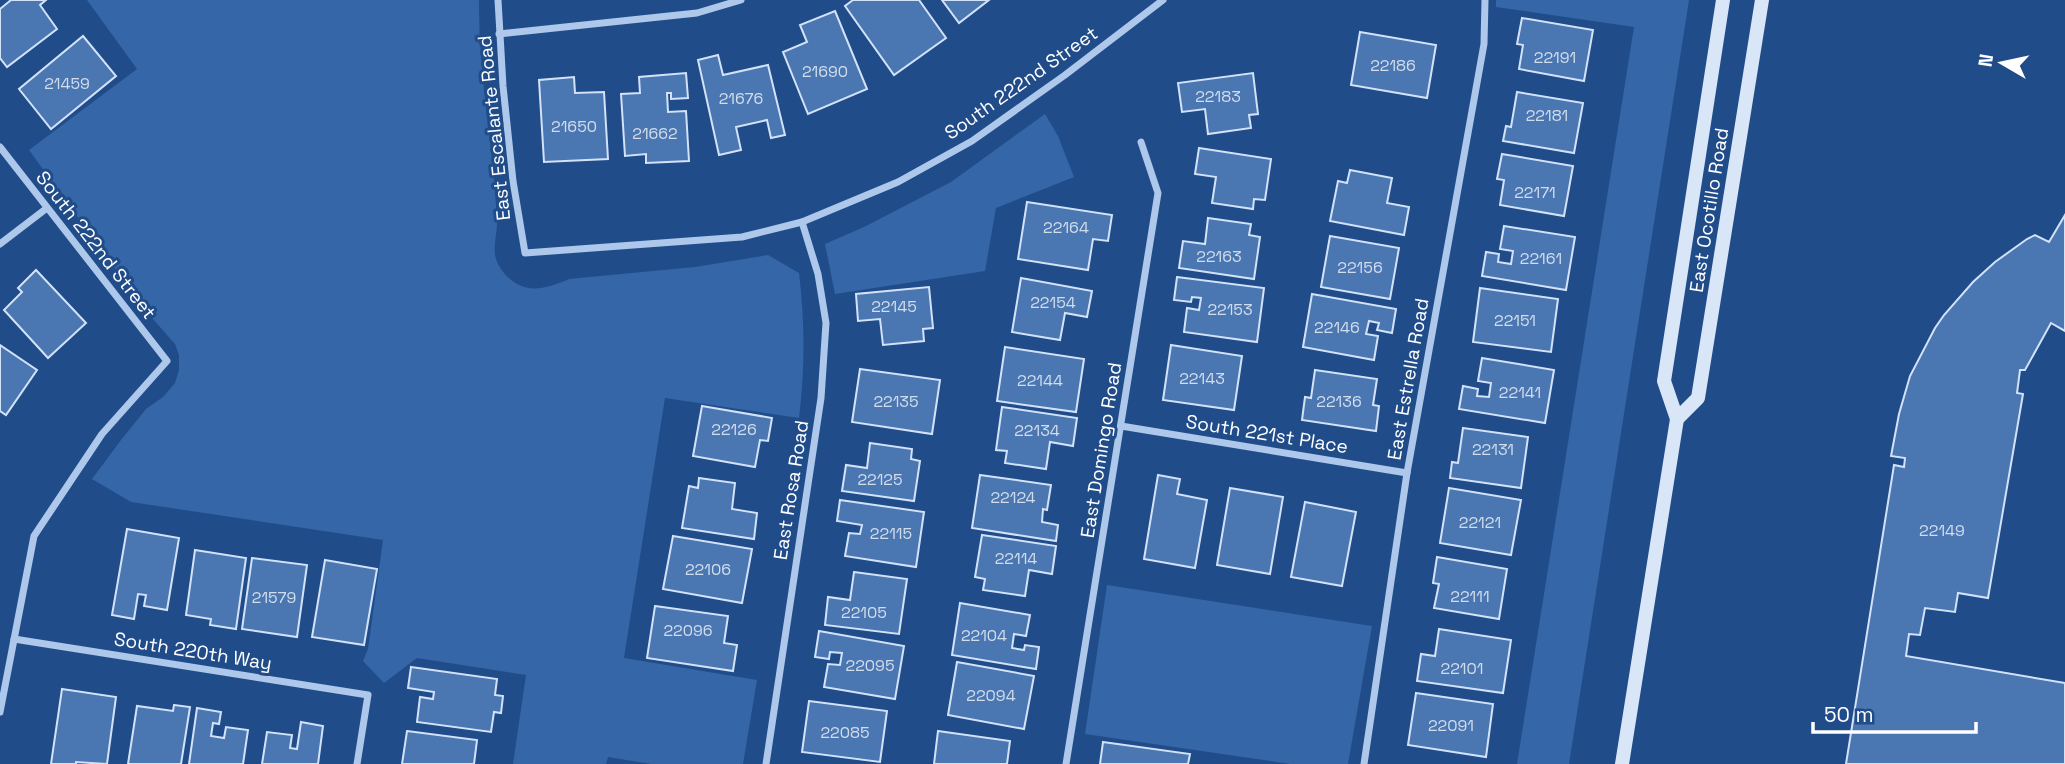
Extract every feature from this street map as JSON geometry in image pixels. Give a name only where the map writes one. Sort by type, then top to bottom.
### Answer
[{"type":"main road","name":"East Ocotillo Road","points":[[1622,764],[1677,419],[1664,380],[1723,0]]},
{"type":"main road","name":"East Ocotillo Road","points":[[1677,419],[1698,398],[1762,0]]},
{"type":"street","name":"East Escalante Road","points":[[498,0],[513,181],[525,253]]},
{"type":"street","points":[[499,34],[697,13],[741,0]]},
{"type":"street","name":"South 222nd Street","points":[[525,253],[741,237],[802,222],[898,182],[972,141],[1065,75],[1163,0]]},
{"type":"street","name":"East Estrella Road","points":[[1364,764],[1407,473],[1484,44],[1485,0]]},
{"type":"street","name":"East Domingo Road","points":[[1066,764],[1158,193],[1141,142]]},
{"type":"street","name":"South 222nd Street","points":[[0,147],[167,361],[102,434],[34,536],[14,639]]},
{"type":"street","points":[[0,244],[47,208]]},
{"type":"street","name":"East Rosa Road","points":[[766,764],[822,385],[826,323],[818,274],[802,222]]},
{"type":"street","name":"South 221st Place","points":[[1121,426],[1407,473]]},
{"type":"street","points":[[0,712],[14,639]]},
{"type":"street","name":"South 220th Way","points":[[14,639],[368,695],[357,764]]},
{"type":"shaded area","points":[[87,0],[479,0],[481,55],[497,219],[495,255],[506,276],[522,286],[540,288],[569,279],[695,267],[768,255],[799,273],[804,346],[799,418],[665,398],[624,658],[757,680],[743,764],[651,764],[608,757],[606,764],[513,764],[526,675],[417,658],[384,683],[363,661],[368,649],[383,540],[131,502],[92,479],[146,409],[163,397],[175,383],[179,370],[179,355],[175,344],[145,310],[29,150],[137,69]]},
{"type":"shaded area","points":[[1496,0],[1689,0],[1569,764],[1517,764],[1634,27],[1496,7]]},
{"type":"shaded area","points":[[1045,114],[1058,136],[1074,177],[996,208],[985,271],[835,294],[825,244],[951,182]]},
{"type":"shaded area","points":[[1107,585],[1372,626],[1348,764],[1290,764],[1085,734]]},
{"type":"building","points":[[11,0],[46,0],[40,5],[57,29],[7,67],[0,58],[0,9]]},
{"type":"building","points":[[853,0],[919,0],[946,38],[894,75],[845,6]]},
{"type":"building","points":[[942,0],[989,0],[959,23]]},
{"type":"building","points":[[835,11],[867,89],[808,114],[783,52],[807,42],[800,25]]},
{"type":"building","points":[[1522,18],[1593,30],[1584,81],[1519,69],[1523,45],[1517,44]]},
{"type":"building","points":[[1360,32],[1436,45],[1427,98],[1351,85]]},
{"type":"building","points":[[83,36],[116,76],[51,129],[19,89]]},
{"type":"building","points":[[718,55],[723,75],[768,65],[785,135],[771,138],[767,120],[736,127],[741,150],[719,155],[698,60]]},
{"type":"building","points":[[686,73],[688,98],[671,99],[671,93],[667,93],[668,112],[686,111],[689,161],[646,163],[646,154],[625,156],[621,94],[640,93],[639,77]]},
{"type":"building","points":[[1253,73],[1258,114],[1249,115],[1251,128],[1208,134],[1205,109],[1182,112],[1178,83]]},
{"type":"building","points":[[574,77],[575,93],[604,92],[608,159],[544,162],[539,80]]},
{"type":"building","points":[[1517,92],[1583,103],[1574,153],[1503,141],[1506,126],[1511,127]]},
{"type":"building","points":[[1199,148],[1271,159],[1265,200],[1254,199],[1253,209],[1212,203],[1216,177],[1195,174]]},
{"type":"building","points":[[1502,154],[1573,166],[1564,216],[1500,205],[1504,180],[1497,179]]},
{"type":"building","points":[[1350,170],[1392,178],[1387,203],[1409,207],[1404,235],[1330,221],[1338,181],[1347,183]]},
{"type":"building","points":[[1027,202],[1112,215],[1108,241],[1093,239],[1088,270],[1018,259]]},
{"type":"building","points":[[2065,215],[2065,331],[2051,323],[2025,370],[2020,370],[2017,393],[2023,394],[1988,598],[1958,593],[1955,612],[1925,608],[1920,635],[1909,634],[1906,656],[2065,683],[2065,764],[1846,764],[1894,465],[1904,467],[1905,458],[1891,456],[1910,376],[1935,328],[1973,282],[2027,239],[2035,235],[2049,242]]},
{"type":"building","points":[[1208,218],[1251,224],[1249,235],[1260,237],[1254,279],[1179,268],[1183,241],[1205,244]]},
{"type":"building","points":[[1504,226],[1575,237],[1566,290],[1482,276],[1486,252],[1499,254],[1498,262],[1511,264],[1513,251],[1500,249]]},
{"type":"building","points":[[1330,236],[1399,248],[1390,299],[1321,287]]},
{"type":"building","points":[[36,270],[86,323],[48,358],[4,310],[22,292],[18,288]]},
{"type":"building","points":[[1177,277],[1264,288],[1257,342],[1184,332],[1187,308],[1199,310],[1201,298],[1192,297],[1191,302],[1174,300]]},
{"type":"building","points":[[1021,278],[1092,291],[1087,317],[1065,313],[1060,340],[1012,332]]},
{"type":"building","points":[[929,287],[933,328],[923,329],[924,341],[883,345],[880,319],[858,321],[856,294]]},
{"type":"building","points":[[1480,288],[1558,299],[1551,352],[1473,342]]},
{"type":"building","points":[[1312,294],[1396,309],[1392,333],[1377,330],[1379,323],[1369,321],[1366,334],[1378,336],[1374,360],[1303,347]]},
{"type":"building","points":[[0,345],[37,370],[6,415],[0,411]]},
{"type":"building","points":[[1171,345],[1242,356],[1234,410],[1163,400]]},
{"type":"building","points":[[1005,347],[1084,359],[1076,412],[997,401]]},
{"type":"building","points":[[1482,358],[1554,370],[1545,423],[1459,409],[1463,386],[1478,389],[1477,396],[1489,397],[1491,383],[1478,381]]},
{"type":"building","points":[[860,369],[940,380],[932,434],[852,422]]},
{"type":"building","points":[[1315,370],[1377,379],[1373,405],[1379,406],[1376,431],[1302,420],[1305,397],[1311,398]]},
{"type":"building","points":[[702,406],[772,418],[768,441],[760,440],[755,467],[693,456]]},
{"type":"building","points":[[1002,407],[1077,418],[1073,446],[1050,442],[1046,469],[1005,463],[1007,451],[996,450]]},
{"type":"building","points":[[1463,428],[1528,437],[1521,488],[1450,478],[1452,462],[1458,463]]},
{"type":"building","points":[[870,443],[912,449],[911,459],[920,461],[914,501],[842,491],[846,465],[867,468]]},
{"type":"building","points":[[980,475],[1051,485],[1047,510],[1043,509],[1042,522],[1058,525],[1056,541],[972,528]]},
{"type":"building","points":[[1158,475],[1180,479],[1177,494],[1207,500],[1195,568],[1144,559]]},
{"type":"building","points":[[699,478],[735,483],[732,509],[757,513],[754,539],[682,528],[689,486],[698,488]]},
{"type":"building","points":[[1230,488],[1283,497],[1270,574],[1217,565]]},
{"type":"building","points":[[1449,488],[1521,500],[1511,555],[1440,543]]},
{"type":"building","points":[[840,500],[924,512],[916,567],[845,556],[849,533],[860,534],[862,525],[837,521]]},
{"type":"building","points":[[1305,502],[1356,512],[1342,586],[1291,577]]},
{"type":"building","points":[[127,529],[179,538],[167,610],[144,606],[146,595],[138,594],[134,619],[112,615]]},
{"type":"building","points":[[982,535],[1056,546],[1052,574],[1029,570],[1025,596],[983,590],[985,579],[975,577]]},
{"type":"building","points":[[673,536],[752,549],[742,603],[663,589]]},
{"type":"building","points":[[195,550],[246,558],[236,629],[210,625],[211,619],[186,615]]},
{"type":"building","points":[[1437,557],[1507,569],[1499,619],[1434,608],[1439,584],[1433,583]]},
{"type":"building","points":[[252,558],[307,565],[297,637],[242,629]]},
{"type":"building","points":[[325,560],[377,569],[364,645],[312,637]]},
{"type":"building","points":[[854,572],[907,579],[899,634],[825,625],[828,597],[850,600]]},
{"type":"building","points":[[960,603],[1030,615],[1026,636],[1014,634],[1012,648],[1024,650],[1025,645],[1039,647],[1036,669],[952,655]]},
{"type":"building","points":[[655,606],[728,616],[724,643],[737,645],[733,671],[647,658]]},
{"type":"building","points":[[1439,629],[1511,640],[1503,693],[1417,681],[1421,654],[1435,656]]},
{"type":"building","points":[[819,631],[904,646],[895,699],[824,687],[828,664],[840,665],[842,653],[830,652],[829,659],[815,657]]},
{"type":"building","points":[[957,662],[1034,676],[1024,729],[948,715]]},
{"type":"building","points":[[411,667],[497,679],[495,695],[503,696],[501,713],[494,712],[491,732],[417,722],[420,697],[433,699],[434,692],[408,688]]},
{"type":"building","points":[[62,689],[116,697],[107,764],[51,764]]},
{"type":"building","points":[[1416,693],[1493,704],[1486,757],[1408,745]]},
{"type":"building","points":[[809,701],[887,711],[880,762],[802,752]]},
{"type":"building","points":[[174,705],[190,707],[181,764],[128,764],[137,706],[173,711]]},
{"type":"building","points":[[197,708],[221,712],[219,724],[213,723],[211,736],[224,738],[226,727],[248,730],[243,764],[189,764]]},
{"type":"building","points":[[301,722],[323,726],[318,764],[262,764],[267,732],[292,735],[290,748],[297,749]]},
{"type":"building","points":[[407,731],[477,740],[474,764],[402,764]]},
{"type":"building","points":[[938,731],[1010,741],[1007,764],[934,764]]},
{"type":"building","points":[[1103,742],[1190,754],[1188,764],[1100,764]]}]
